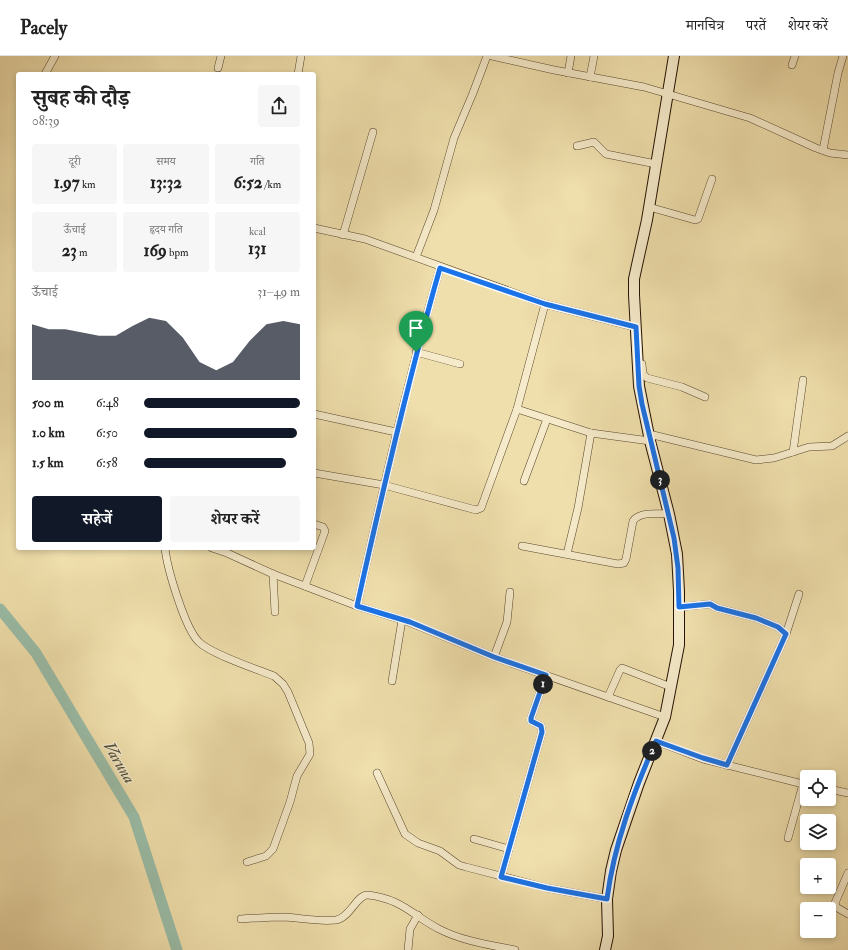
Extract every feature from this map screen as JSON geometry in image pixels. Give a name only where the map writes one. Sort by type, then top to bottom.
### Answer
[{"type":"street","points":[[47,72],[55,56]]},
{"type":"street","points":[[218,68],[219,56]]},
{"type":"street","points":[[298,72],[299,56]]},
{"type":"street","points":[[416,258],[434,210],[454,138],[487,56]]},
{"type":"street","points":[[492,56],[568,73],[644,87],[750,118],[823,150],[848,155]]},
{"type":"street","points":[[568,73],[571,56]]},
{"type":"street","points":[[590,77],[594,56]]},
{"type":"street","points":[[605,950],[608,936],[607,899],[616,850],[638,783],[665,717],[679,645],[677,554],[669,514],[649,437],[639,386],[634,279],[649,207],[674,56]]},
{"type":"street","points":[[792,65],[795,56]]},
{"type":"street","points":[[823,150],[838,73],[843,56]]},
{"type":"street","points":[[343,235],[373,132]]},
{"type":"street","points":[[577,146],[594,142],[606,154],[656,164]]},
{"type":"street","points":[[649,207],[695,220],[698,219],[712,179]]},
{"type":"street","points":[[316,228],[365,239],[440,268],[545,304],[636,327]]},
{"type":"street","points":[[357,606],[396,432],[416,352],[440,268]]},
{"type":"street","points":[[316,473],[384,485],[467,508],[479,509],[483,505],[491,477],[517,409],[545,304]]},
{"type":"street","points":[[637,351],[645,376],[682,387],[705,397]]},
{"type":"street","points":[[416,352],[460,364]]},
{"type":"street","points":[[792,452],[803,380]]},
{"type":"street","points":[[517,409],[591,433],[649,437],[756,460],[774,458],[809,447],[832,446],[848,436]]},
{"type":"street","points":[[316,414],[396,432]]},
{"type":"street","points":[[524,481],[547,419]]},
{"type":"street","points":[[567,554],[578,508],[591,433]]},
{"type":"street","points":[[522,546],[618,564],[624,563],[633,521],[636,517],[640,515],[669,514]]},
{"type":"street","points":[[305,586],[325,531],[323,527],[316,525]]},
{"type":"street","points":[[165,550],[170,576],[192,634],[200,643],[210,650],[274,676],[279,680],[288,692],[311,748],[308,759],[297,776],[290,802],[273,849],[266,856],[247,862]]},
{"type":"street","points":[[218,550],[273,574],[357,606],[402,620],[494,657],[665,717]]},
{"type":"street","points":[[273,574],[275,612]]},
{"type":"street","points":[[494,657],[507,622],[510,592]]},
{"type":"street","points":[[727,765],[786,634],[799,594]]},
{"type":"street","points":[[679,607],[710,604],[717,608],[756,618],[778,627],[786,634]]},
{"type":"street","points":[[392,681],[402,620]]},
{"type":"street","points":[[608,697],[622,668],[671,687]]},
{"type":"street","points":[[501,877],[542,732],[541,726],[531,721],[531,718],[546,675]]},
{"type":"street","points":[[656,741],[727,765],[800,783]]},
{"type":"street","points":[[377,773],[402,829],[410,839],[440,850],[459,865],[547,888],[607,899]]},
{"type":"street","points":[[836,790],[848,793]]},
{"type":"street","points":[[788,838],[800,800]]},
{"type":"street","points":[[474,839],[509,849]]},
{"type":"street","points":[[848,873],[835,903],[838,909],[848,914]]},
{"type":"street","points":[[241,919],[282,917],[335,920],[345,917],[361,898],[368,895],[395,901],[446,932],[476,942],[515,950]]},
{"type":"street","points":[[408,950],[410,929],[418,915]]},
{"type":"waterway","name":"Varuna","points":[[0,609],[36,653],[134,817],[177,950]]},
{"type":"route","points":[[440,268],[545,304],[599,319],[636,327],[639,386],[642,404],[669,514],[677,554],[679,607],[693,604],[710,604],[717,608],[756,618],[781,628],[786,634],[727,765],[656,741],[638,783],[616,850],[607,899],[547,888],[501,877],[542,732],[541,726],[533,723],[531,718],[546,675],[494,657],[410,622],[357,606],[373,530],[416,352],[440,268]]}]
